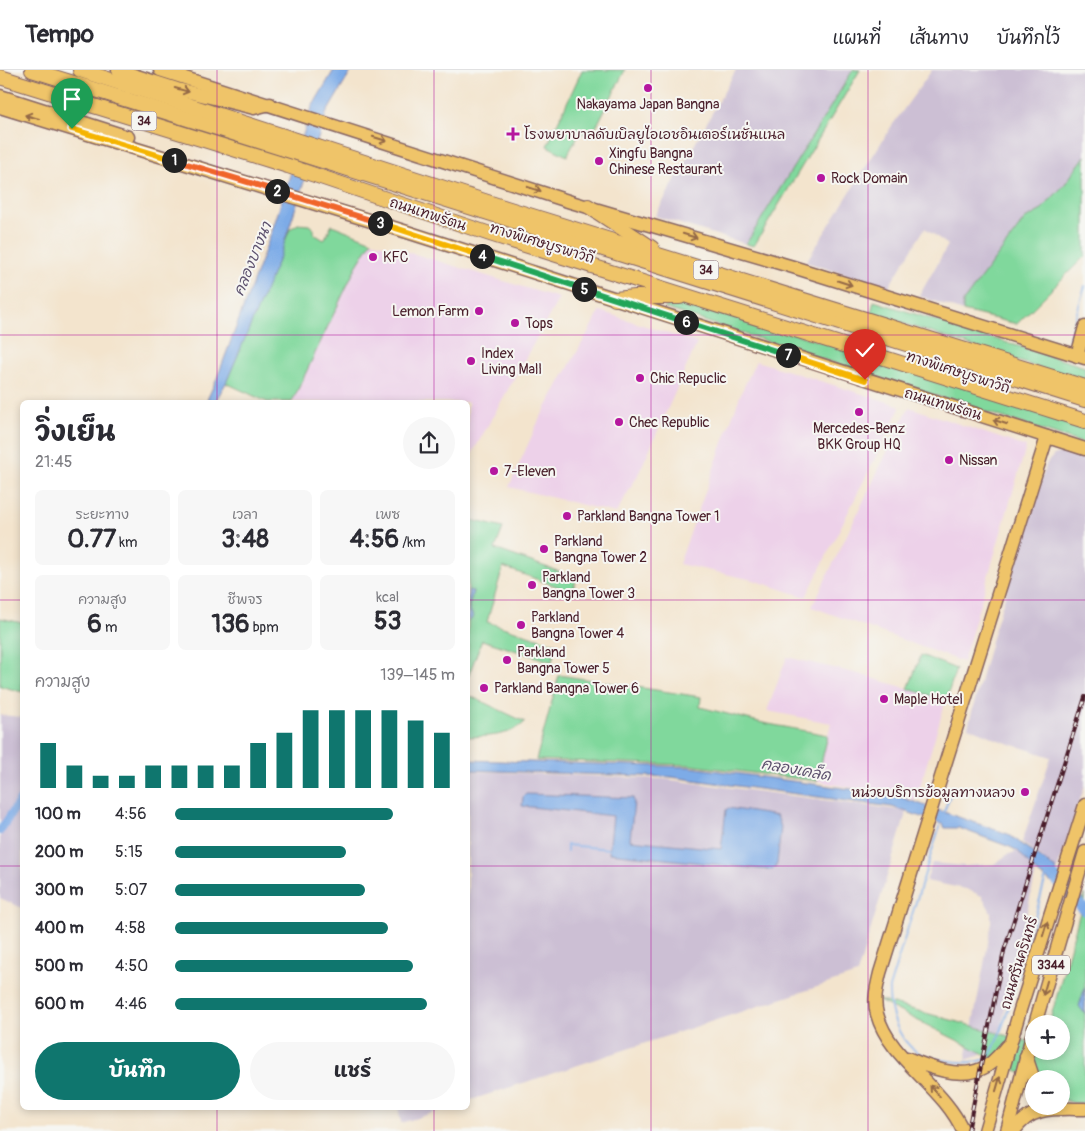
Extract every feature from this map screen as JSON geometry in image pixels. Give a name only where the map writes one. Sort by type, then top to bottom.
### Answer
[{"type":"highway","name":"ทางพิเศษบูรพาวิถี","points":[[32,70],[1085,400]]},
{"type":"highway","points":[[55,70],[1085,393]]},
{"type":"highway","name":"34","points":[[80,70],[666,257],[1085,387]]},
{"type":"highway","name":"ทางพิเศษบูรพาวิถี","points":[[0,72],[1085,413]]},
{"type":"highway","name":"ถนนเทพรัตน","points":[[0,76],[288,166],[320,178],[1085,421]]},
{"type":"highway","points":[[588,206],[666,257]]},
{"type":"highway","points":[[615,299],[693,297]]},
{"type":"main road","points":[[118,70],[177,89],[254,108],[270,104]]},
{"type":"main road","name":"34","points":[[160,70],[588,206],[793,267],[1081,357]]},
{"type":"main road","name":"ถนนเทพรัตน","points":[[3,101],[168,149],[237,178],[1085,449]]},
{"type":"main road","points":[[1081,357],[1085,327]]},
{"type":"main road","points":[[963,1131],[957,1119],[935,1090],[902,1056],[884,1029],[877,1014],[875,999],[880,972],[1046,437]]},
{"type":"main road","name":"ถนนศรีนครินทร์","points":[[985,1131],[1010,1042],[1085,805]]},
{"type":"main road","name":"3344","points":[[1038,1015],[1085,852]]},
{"type":"main road","points":[[902,1056],[924,1065],[969,1074],[983,1069],[1010,1042]]},
{"type":"main road","points":[[1007,1131],[1025,1060]]},
{"type":"main road","points":[[1070,1107],[1085,1109]]},
{"type":"main road","points":[[1014,1131],[1020,1122],[1029,1115]]},
{"type":"shaded area","points":[[736,70],[853,70],[746,244],[655,216]]},
{"type":"shaded area","points":[[932,70],[1085,70],[1085,156],[1065,184],[1040,211],[1025,219],[964,302],[963,311],[919,296],[948,245],[925,228],[888,288],[806,262],[891,127]]},
{"type":"shaded area","points":[[372,241],[559,298],[470,457],[470,400],[293,400],[356,267]]},
{"type":"shaded area","points":[[600,311],[697,343],[638,475],[616,513],[509,487],[538,422]]},
{"type":"shaded area","points":[[756,361],[898,405],[900,408],[806,597],[753,580],[679,564],[741,393]]},
{"type":"shaded area","points":[[909,407],[1026,447],[963,662],[812,607]]},
{"type":"shaded area","points":[[1061,453],[1085,460],[1085,785],[1057,870],[1022,842],[1051,757],[1001,741],[968,727],[991,641],[1047,463],[1054,455]]},
{"type":"shaded area","points":[[787,657],[859,674],[946,700],[916,800],[817,781],[831,723],[767,711]]},
{"type":"shaded area","points":[[0,715],[20,717],[20,907],[0,898]]},
{"type":"shaded area","points":[[470,771],[664,779],[907,811],[857,974],[470,1100]]},
{"type":"shaded area","points":[[1018,851],[1036,872],[1001,1027],[991,1045],[978,1056],[966,1060],[991,927],[991,912],[982,896],[966,889],[926,881],[932,863],[965,866],[994,864],[1007,855]]},
{"type":"shaded area","points":[[398,1110],[442,1110],[401,1123]]},
{"type":"green space","points":[[582,70],[625,70],[591,137],[580,132],[567,156],[547,146]]},
{"type":"green space","points":[[853,70],[860,70],[754,246],[746,244]]},
{"type":"green space","points":[[1085,156],[1085,256],[1017,324],[963,311],[963,302],[1025,219],[1040,211],[1065,184]]},
{"type":"green space","points":[[298,224],[309,225],[314,229],[314,234],[324,240],[332,225],[372,241],[356,267],[293,400],[263,400],[226,383],[290,229]]},
{"type":"green space","points":[[678,300],[689,301],[1085,424],[1085,444],[664,308]]},
{"type":"green space","points":[[874,301],[1085,367],[1085,383],[871,313]]},
{"type":"green space","points":[[470,520],[503,528],[495,549],[577,578],[572,592],[503,567],[487,622],[556,644],[552,662],[482,640],[470,672]]},
{"type":"green space","points":[[0,618],[20,623],[20,691],[0,686]]},
{"type":"green space","points":[[921,655],[956,669],[946,700],[908,689]]},
{"type":"green space","points":[[559,675],[701,697],[700,707],[763,723],[828,735],[817,781],[689,765],[536,760]]},
{"type":"green space","points":[[470,696],[525,722],[512,731],[491,736],[470,737]]},
{"type":"green space","points":[[1085,894],[1085,1103],[1070,1102],[1070,1070],[1025,1070],[1025,1074],[875,999],[1025,1041],[1025,1060],[1070,1060],[1070,1015],[1051,1015]]},
{"type":"water","points":[[334,70],[352,70],[326,114],[280,256],[226,383],[216,400],[207,400],[217,378],[272,231],[312,107]]},
{"type":"water","points":[[470,590],[473,591],[470,603]]},
{"type":"water","points":[[470,610],[473,617],[470,621]]},
{"type":"water","points":[[470,760],[690,767],[894,795],[1008,834],[1057,870],[1052,883],[1036,872],[1018,851],[1010,847],[959,828],[945,828],[943,824],[892,807],[671,777],[470,770]]},
{"type":"water","points":[[526,794],[633,798],[630,840],[721,849],[726,810],[728,808],[777,816],[781,827],[777,864],[775,868],[769,870],[609,853],[613,816],[522,806],[523,797]]},
{"type":"water","points":[[1085,987],[1085,1014],[1079,1006]]},
{"type":"waterway","points":[[1069,339],[1085,286]]},
{"type":"waterway","points":[[943,815],[951,792]]},
{"type":"waterway","points":[[0,831],[20,800]]},
{"type":"waterway","points":[[941,822],[889,988],[892,1014],[904,1040],[917,1052],[932,1058],[963,1062],[981,1061],[987,1058],[994,1048],[1010,1003],[1046,877]]},
{"type":"waterway","points":[[567,852],[567,845],[610,849]]},
{"type":"waterway","name":"คลองเคล็ด","points":[[1054,877],[1085,910]]},
{"type":"railway","points":[[968,1131],[1004,951],[1085,697]]},
{"type":"place","name":"Nakayama Japan Bangna","points":[[648,88]]},
{"type":"place","name":"โรงพยาบาลดับเบิลยูไอเอชอินเตอร์เนชั่นแนล","points":[[513,134]]},
{"type":"place","name":"Xingfu Bangna Chinese Restaurant","points":[[599,161]]},
{"type":"place","name":"Rock Domain","points":[[821,178]]},
{"type":"place","name":"KFC","points":[[373,257]]},
{"type":"place","name":"Lemon Farm","points":[[479,311]]},
{"type":"place","name":"Tops","points":[[515,323]]},
{"type":"place","name":"Index Living Mall","points":[[471,361]]},
{"type":"place","name":"Chic Repuclic","points":[[640,378]]},
{"type":"place","name":"Mercedes-Benz BKK Group HQ","points":[[859,412]]},
{"type":"place","name":"Chec Republic","points":[[619,422]]},
{"type":"place","name":"Nissan","points":[[949,460]]},
{"type":"place","name":"7-Eleven","points":[[494,471]]},
{"type":"place","name":"Parkland Bangna Tower 1","points":[[567,516]]},
{"type":"place","name":"Parkland Bangna Tower 2","points":[[544,549]]},
{"type":"place","name":"Parkland Bangna Tower 3","points":[[532,585]]},
{"type":"place","name":"Parkland Bangna Tower 4","points":[[521,625]]},
{"type":"place","name":"Parkland Bangna Tower 5","points":[[507,660]]},
{"type":"place","name":"Parkland Bangna Tower 6","points":[[484,688]]},
{"type":"place","name":"Maple Hotel","points":[[884,699]]},
{"type":"place","name":"หน่วยบริการข้อมูลทางหลวง","points":[[1025,792]]},
{"type":"route","points":[[72,129],[237,178],[865,380]]},
{"type":"water label","name":"คลองบางนา","points":[[253,259]]}]
